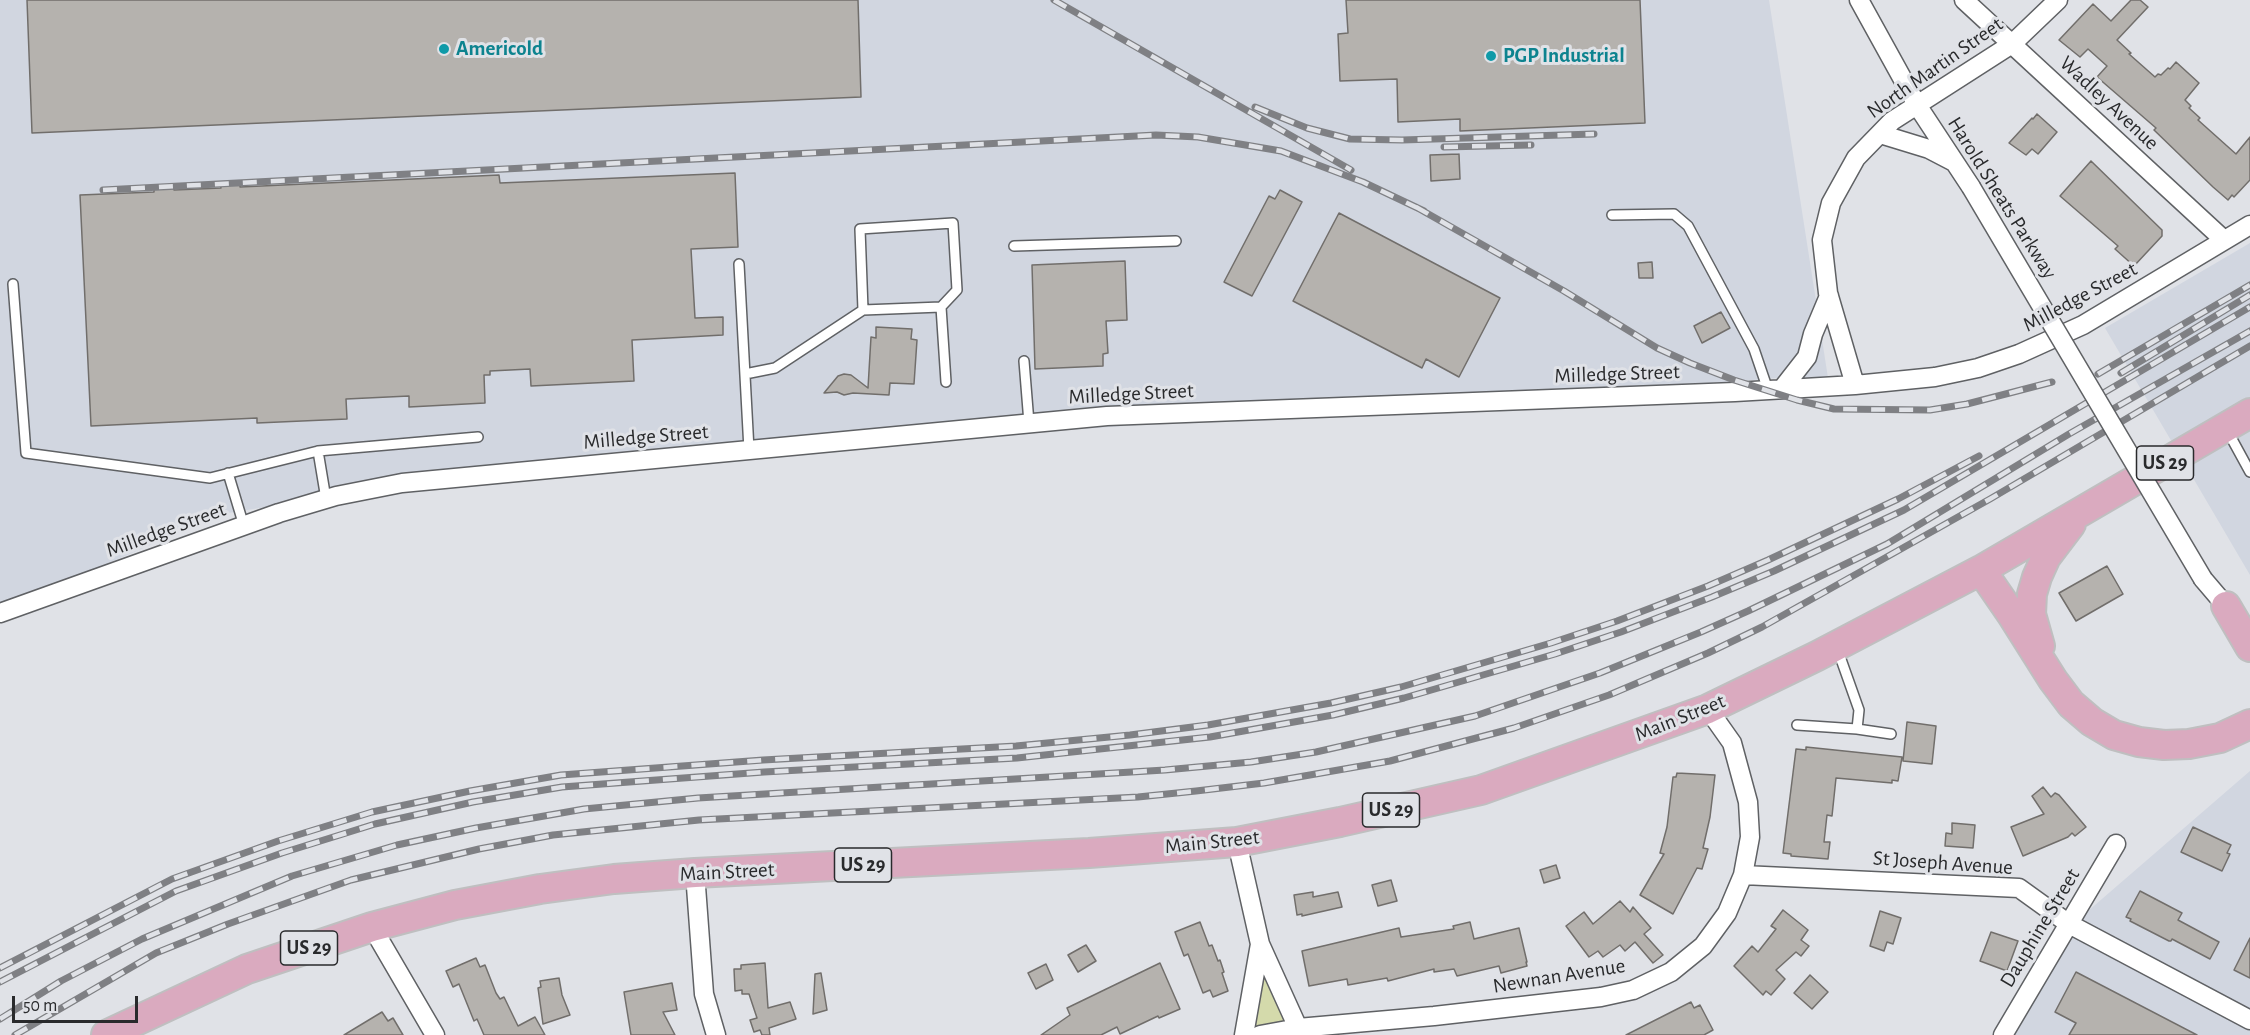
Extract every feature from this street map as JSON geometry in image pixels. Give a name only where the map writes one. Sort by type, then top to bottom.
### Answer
[{"type":"main road","name":"Main Street","points":[[113,1033],[247,969],[372,927],[455,905],[540,889],[614,879],[694,873],[1089,853],[1237,842],[1340,822],[1481,789],[1708,709],[1836,646],[1981,570],[2238,420]]},
{"type":"main road","points":[[2045,668],[2031,614],[2032,594],[2046,557],[2080,512]]},
{"type":"main road","points":[[1981,570],[2070,704],[2092,722],[2114,735],[2139,742],[2164,745],[2220,738],[2250,724]]},
{"type":"main road","points":[[2226,606],[2250,646]]},
{"type":"main road","points":[[2207,741],[2239,717],[2250,705]]},
{"type":"street","name":"Harold Sheats Parkway","points":[[1859,0],[1917,105],[1971,187],[2203,579],[2226,606],[2250,624]]},
{"type":"street","name":"Wadley Avenue","points":[[1964,0],[2224,240]]},
{"type":"street","name":"North Martin Street","points":[[1855,385],[1829,296],[1822,240],[1831,203],[1856,158],[1892,122],[2012,44],[2058,0]]},
{"type":"street","points":[[1880,134],[1929,149],[1955,162]]},
{"type":"street","name":"Milledge Street","points":[[0,613],[326,499],[402,483],[1107,416],[1775,389],[1855,385],[1935,377],[1978,368],[2019,354],[2083,325],[2250,225]]},
{"type":"street","points":[[1775,389],[1807,357],[1813,334],[1829,296]]},
{"type":"street","name":"Newnan Avenue","points":[[1260,1035],[1298,1028],[1601,997],[1633,990],[1671,972],[1703,946],[1727,913],[1743,874],[1750,837],[1748,802],[1732,743],[1708,709]]},
{"type":"street","points":[[1237,842],[1260,944],[1298,1028]]},
{"type":"street","name":"Dauphine Street","points":[[2003,1035],[2116,844]]},
{"type":"street","points":[[694,873],[704,994],[716,1035]]},
{"type":"street","name":"St Joseph Avenue","points":[[1743,874],[2019,888],[2069,924],[2250,1020]]},
{"type":"street","points":[[372,927],[435,1035]]},
{"type":"street","points":[[1244,1035],[1260,944]]},
{"type":"lane","points":[[1612,215],[1674,214],[1688,226],[1775,389]]},
{"type":"lane","points":[[745,374],[775,368],[863,310],[941,307],[957,290],[953,223],[860,229],[863,310]]},
{"type":"lane","points":[[1014,246],[1176,240]]},
{"type":"lane","points":[[739,264],[749,450]]},
{"type":"lane","points":[[13,284],[26,453],[210,478],[318,451],[478,437]]},
{"type":"lane","points":[[941,307],[946,382]]},
{"type":"lane","points":[[1024,361],[1029,423]]},
{"type":"lane","points":[[2238,420],[2250,472]]},
{"type":"lane","points":[[318,451],[326,499]]},
{"type":"lane","points":[[228,473],[244,526]]},
{"type":"lane","points":[[1836,646],[1859,710],[1857,729]]},
{"type":"lane","points":[[1797,725],[1891,734]]},
{"type":"shaded area","points":[[0,0],[1769,0],[1831,397],[1777,378],[951,438],[429,481],[222,514],[0,610]]},
{"type":"shaded area","points":[[2250,243],[2250,575],[2105,328]]},
{"type":"shaded area","points":[[2250,771],[2250,1035],[2005,1035],[2073,924]]},
{"type":"green space","points":[[1258,954],[1292,1029],[1249,1035]]},
{"type":"building","name":"Americold","points":[[27,0],[858,0],[861,97],[32,133]]},
{"type":"building","name":"PGP Industrial","points":[[1346,0],[1640,0],[1645,123],[1460,131],[1460,119],[1398,122],[1397,79],[1340,81],[1338,34],[1348,33]]},
{"type":"building","points":[[2131,0],[2140,0],[2148,7],[2117,40],[2131,53],[2129,54],[2155,77],[2168,68],[2170,69],[2176,62],[2199,83],[2185,100],[2191,106],[2189,108],[2200,118],[2198,120],[2236,154],[2250,137],[2250,180],[2234,197],[2232,195],[2228,200],[2213,187],[2154,130],[2156,128],[2097,77],[2107,66],[2088,49],[2080,57],[2059,40],[2093,4],[2111,21]]},
{"type":"building","points":[[2037,114],[2057,132],[2038,154],[2032,149],[2026,155],[2009,143]]},
{"type":"building","points":[[1459,154],[1460,179],[1431,181],[1430,155]]},
{"type":"building","points":[[2091,161],[2162,230],[2162,236],[2134,266],[2115,249],[2118,246],[2060,196]]},
{"type":"building","points":[[735,173],[738,247],[691,249],[695,318],[723,317],[723,335],[632,340],[634,381],[531,386],[530,369],[490,371],[490,375],[484,375],[485,403],[409,407],[409,396],[346,399],[347,419],[257,423],[257,418],[91,426],[80,195],[154,192],[154,186],[174,185],[174,190],[221,188],[220,183],[240,182],[240,187],[499,175],[500,183]]},
{"type":"building","points":[[1280,190],[1302,202],[1252,296],[1224,282],[1269,196],[1275,199]]},
{"type":"building","points":[[1339,213],[1500,298],[1459,377],[1426,359],[1422,368],[1293,301]]},
{"type":"building","points":[[1125,261],[1127,320],[1106,321],[1108,353],[1103,354],[1103,366],[1035,369],[1032,265]]},
{"type":"building","points":[[1652,262],[1653,278],[1639,278],[1638,263]]},
{"type":"building","points":[[1721,312],[1730,328],[1702,343],[1694,326]]},
{"type":"building","points":[[876,327],[912,329],[911,339],[917,340],[914,384],[890,383],[889,395],[824,393],[838,376],[844,374],[851,375],[868,388],[871,337],[876,338]]},
{"type":"building","points":[[2107,566],[2123,594],[2076,621],[2059,593]]},
{"type":"building","points":[[1907,722],[1936,726],[1932,764],[1903,761]]},
{"type":"building","points":[[1806,747],[1902,757],[1898,781],[1892,780],[1892,783],[1836,778],[1832,816],[1827,815],[1824,842],[1830,842],[1828,859],[1791,856],[1791,854],[1783,853],[1796,749],[1806,750]]},
{"type":"building","points":[[1677,773],[1715,775],[1710,817],[1703,848],[1708,849],[1702,869],[1697,868],[1673,914],[1640,895],[1664,854],[1660,853],[1667,827],[1673,777],[1676,777]]},
{"type":"building","points":[[2043,787],[2051,797],[2055,793],[2059,795],[2086,827],[2075,836],[2072,833],[2068,837],[2023,856],[2011,827],[2044,814],[2032,796]]},
{"type":"building","points":[[1952,823],[1975,825],[1973,848],[1945,846],[1946,833],[1952,834]]},
{"type":"building","points":[[2193,827],[2231,845],[2227,853],[2230,854],[2222,871],[2181,852]]},
{"type":"building","points":[[1556,865],[1560,878],[1544,883],[1540,870]]},
{"type":"building","points":[[1391,880],[1397,901],[1378,906],[1372,885]]},
{"type":"building","points":[[2140,891],[2182,913],[2178,920],[2219,942],[2210,959],[2130,921],[2131,919],[2126,917]]},
{"type":"building","points":[[1313,892],[1313,897],[1338,892],[1342,907],[1302,916],[1302,914],[1297,915],[1294,895]]},
{"type":"building","points":[[1620,901],[1630,912],[1633,907],[1651,928],[1644,934],[1663,955],[1653,963],[1635,942],[1625,951],[1620,945],[1603,957],[1598,951],[1589,957],[1566,926],[1584,912],[1593,924]]},
{"type":"building","points":[[1783,910],[1808,930],[1801,940],[1809,946],[1801,956],[1796,952],[1776,970],[1785,979],[1771,995],[1766,991],[1763,995],[1734,966],[1752,946],[1758,952],[1776,929],[1771,926]]},
{"type":"building","points":[[1880,911],[1901,918],[1893,944],[1887,942],[1884,951],[1870,946]]},
{"type":"building","points":[[1200,922],[1209,946],[1212,945],[1218,961],[1220,960],[1228,991],[1213,997],[1210,990],[1203,993],[1188,954],[1184,956],[1175,932]]},
{"type":"building","points":[[1470,922],[1474,939],[1519,928],[1527,966],[1501,973],[1499,966],[1457,976],[1454,969],[1434,972],[1434,969],[1388,981],[1387,978],[1348,985],[1347,979],[1309,986],[1302,951],[1399,928],[1401,937],[1454,929],[1453,926]]},
{"type":"building","points":[[1991,932],[2018,941],[2007,971],[1980,961]]},
{"type":"building","points":[[2250,938],[2250,978],[2234,970]]},
{"type":"building","points":[[1086,945],[1096,961],[1078,972],[1068,955]]},
{"type":"building","points":[[476,958],[480,967],[485,965],[496,993],[500,999],[504,997],[518,1026],[535,1017],[545,1035],[484,1035],[477,1019],[474,1021],[459,984],[453,987],[446,971]]},
{"type":"building","points":[[765,963],[768,1008],[790,1002],[796,1019],[769,1028],[770,1035],[762,1035],[760,1030],[754,1032],[750,1020],[757,1018],[749,994],[742,994],[742,990],[735,991],[734,969],[741,969],[741,965]]},
{"type":"building","points":[[1160,963],[1180,1009],[1159,1018],[1158,1016],[1120,1034],[1117,1027],[1101,1035],[1041,1035],[1070,1015],[1067,1008]]},
{"type":"building","points":[[1046,964],[1053,980],[1036,989],[1028,973]]},
{"type":"building","points":[[2076,972],[2197,1035],[2069,1035],[2076,1023],[2055,1012]]},
{"type":"building","points":[[821,973],[827,1010],[813,1014],[815,974]]},
{"type":"building","points":[[1810,975],[1828,992],[1812,1009],[1794,993]]},
{"type":"building","points":[[559,978],[562,995],[570,1015],[543,1024],[538,988],[541,987],[540,981]]},
{"type":"building","points":[[672,983],[677,1010],[663,1012],[675,1035],[631,1035],[624,992]]},
{"type":"building","points":[[1691,1002],[1694,1008],[1700,1005],[1713,1030],[1704,1035],[1626,1035]]},
{"type":"building","points":[[382,1012],[388,1021],[393,1018],[403,1035],[344,1035]]},
{"type":"railway","points":[[1054,0],[1351,170]]},
{"type":"railway","points":[[1255,107],[1307,128],[1350,139],[1402,140],[1594,134]]},
{"type":"railway","points":[[103,190],[1156,135],[1198,137],[1281,151],[1363,182],[1424,211]]},
{"type":"railway","points":[[1444,147],[1531,145]]},
{"type":"railway","points":[[1416,207],[1564,291],[1657,348],[1734,380],[1797,400],[1834,409],[1930,410],[1967,404],[2052,382]]},
{"type":"railway","points":[[2098,374],[2250,285]]},
{"type":"railway","points":[[2121,373],[2250,295]]},
{"type":"railway","points":[[0,982],[176,891],[282,853],[375,824],[473,802],[562,787],[764,772],[1017,758],[1210,737],[1333,715],[1404,698],[1555,654],[1621,632],[1712,597],[1774,571],[1904,510],[2250,307]]},
{"type":"railway","points":[[0,1019],[61,981],[142,939],[292,876],[397,845],[476,828],[584,809],[698,798],[1165,770],[1251,762],[1316,752],[1475,716],[1600,673],[1701,632],[1887,544],[2069,434],[2250,331]]},
{"type":"railway","points":[[15,1035],[156,953],[228,924],[351,880],[479,849],[553,835],[699,820],[1138,797],[1196,791],[1264,783],[1390,761],[1514,728],[1609,695],[1708,653],[1762,627],[1990,499],[2250,346]]},
{"type":"railway","points":[[0,968],[172,879],[278,841],[372,812],[470,791],[561,775],[763,760],[1016,746],[1130,735],[1208,725],[1331,703],[1401,687],[1551,643],[1617,621],[1708,586],[1898,499],[1979,456]]},
{"type":"place","name":"Americold","points":[[444,49]]},
{"type":"place","name":"PGP Industrial","points":[[1491,56]]}]
